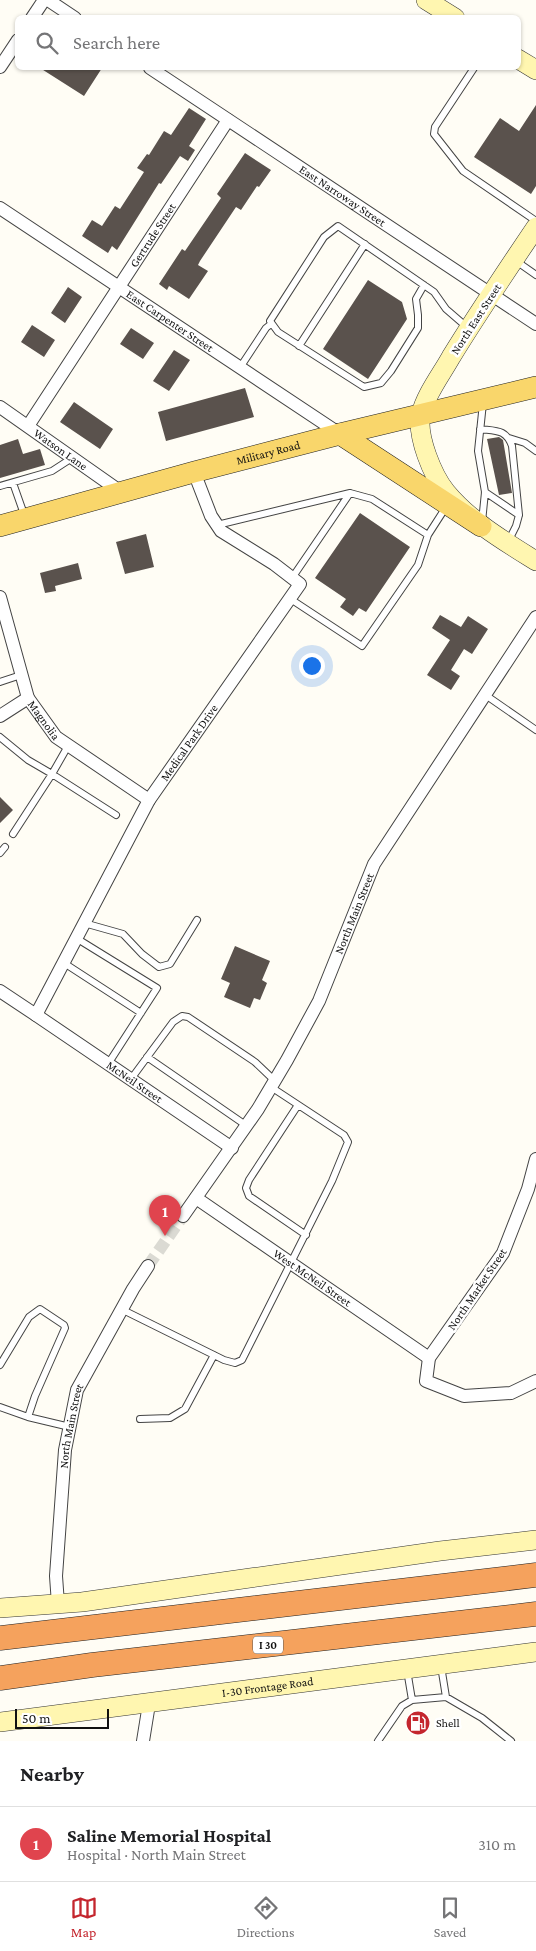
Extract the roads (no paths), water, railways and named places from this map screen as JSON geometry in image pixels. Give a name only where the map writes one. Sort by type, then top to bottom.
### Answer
[{"type":"highway","points":[[0,1638],[536,1575]]},
{"type":"highway","name":"I 30","points":[[0,1678],[92,1665],[536,1614]]},
{"type":"main road","points":[[521,61],[536,70]]},
{"type":"main road","name":"North East Street","points":[[421,415],[433,388],[469,329],[536,227]]},
{"type":"main road","name":"Military Road","points":[[0,526],[340,434],[536,387]]},
{"type":"main road","points":[[421,415],[424,448],[432,469],[446,492],[481,526]]},
{"type":"main road","points":[[340,434],[536,561]]},
{"type":"main road","points":[[0,1608],[82,1602],[440,1551],[536,1540]]},
{"type":"main road","name":"I-30 Frontage Road","points":[[0,1722],[535,1652]]},
{"type":"street","points":[[34,15],[44,0]]},
{"type":"street","points":[[48,0],[70,15]]},
{"type":"street","points":[[0,67],[15,44]]},
{"type":"street","name":"East Narroway Street","points":[[153,70],[536,324]]},
{"type":"street","name":"Gertrude Street","points":[[28,426],[228,120]]},
{"type":"street","name":"East Carpenter Street","points":[[0,208],[241,366],[340,434]]},
{"type":"street","name":"Watson Lane","points":[[0,408],[120,492]]},
{"type":"street","points":[[194,472],[211,516],[221,531],[292,578]]},
{"type":"street","name":"Medical Park Drive","points":[[36,1015],[148,800],[300,584],[292,578]]},
{"type":"street","name":"Magnolia","points":[[0,597],[28,698],[56,737],[148,800]]},
{"type":"street","name":"North Main Street","points":[[183,1216],[232,1148],[273,1084],[319,1001],[374,864],[536,617]]},
{"type":"street","points":[[0,716],[28,698]]},
{"type":"street","points":[[0,991],[36,1015]]},
{"type":"street","name":"McNeil Street","points":[[36,1015],[232,1148]]},
{"type":"street","name":"North Market Street","points":[[429,1358],[504,1253],[532,1191],[536,1159]]},
{"type":"street","name":"West McNeil Street","points":[[196,1198],[429,1358]]},
{"type":"street","name":"North Main Street","points":[[58,1604],[57,1566],[65,1450],[77,1390],[121,1309],[148,1266]]},
{"type":"street","points":[[429,1358],[426,1382],[464,1396],[511,1393],[536,1381]]},
{"type":"street","points":[[144,1741],[149,1704]]},
{"type":"lane","points":[[473,70],[435,127],[434,134],[463,171],[536,221]]},
{"type":"lane","points":[[241,366],[266,328],[271,324],[270,321],[324,237],[338,226],[434,292],[446,309],[469,329]]},
{"type":"lane","points":[[299,346],[365,244]]},
{"type":"lane","points":[[514,259],[536,274]]},
{"type":"lane","points":[[271,324],[278,332],[364,387],[381,383],[391,371],[418,328],[416,299],[424,286]]},
{"type":"lane","points":[[481,526],[485,492],[478,451],[483,400]]},
{"type":"lane","points":[[480,429],[504,432],[512,446],[519,515],[508,543]]},
{"type":"lane","points":[[509,438],[525,443],[536,451]]},
{"type":"lane","points":[[0,486],[52,471],[72,458]]},
{"type":"lane","points":[[13,483],[25,519]]},
{"type":"lane","points":[[485,492],[519,515]]},
{"type":"lane","points":[[217,525],[350,493],[372,498],[428,535]]},
{"type":"lane","points":[[292,578],[350,493]]},
{"type":"lane","points":[[289,598],[362,646],[418,566],[428,535],[448,504]]},
{"type":"lane","points":[[0,681],[21,675]]},
{"type":"lane","points":[[484,694],[536,730]]},
{"type":"lane","points":[[0,737],[28,760],[116,815]]},
{"type":"lane","points":[[13,834],[68,746]]},
{"type":"lane","points":[[0,853],[5,847]]},
{"type":"lane","points":[[84,923],[123,934],[142,954],[159,967],[170,964],[197,920]]},
{"type":"lane","points":[[76,938],[157,988],[108,1064]]},
{"type":"lane","points":[[64,962],[141,1013]]},
{"type":"lane","points":[[121,1309],[214,1355],[235,1363],[242,1360],[292,1264],[332,1181],[348,1142],[344,1135],[298,1105],[273,1084],[255,1062],[188,1017],[182,1016],[173,1022],[131,1079]]},
{"type":"lane","points":[[147,1057],[246,1126]]},
{"type":"lane","points":[[298,1105],[249,1180],[246,1188],[249,1196],[306,1235]]},
{"type":"lane","points":[[0,1365],[29,1317],[40,1309],[64,1325],[65,1328],[35,1396],[28,1417]]},
{"type":"lane","points":[[140,1419],[170,1418],[185,1409],[214,1355]]},
{"type":"lane","points":[[0,1407],[28,1417],[70,1427]]},
{"type":"lane","points":[[441,1665],[446,1697]]},
{"type":"lane","points":[[407,1669],[412,1700]]},
{"type":"lane","points":[[378,1741],[402,1706],[412,1700],[446,1697],[482,1718],[511,1741]]},
{"type":"tunnel","points":[[148,1266],[183,1216]]},
{"type":"place","name":"Saline Memorial Hospital","points":[[165,1236]]},
{"type":"place","name":"Shell","points":[[418,1723]]}]
